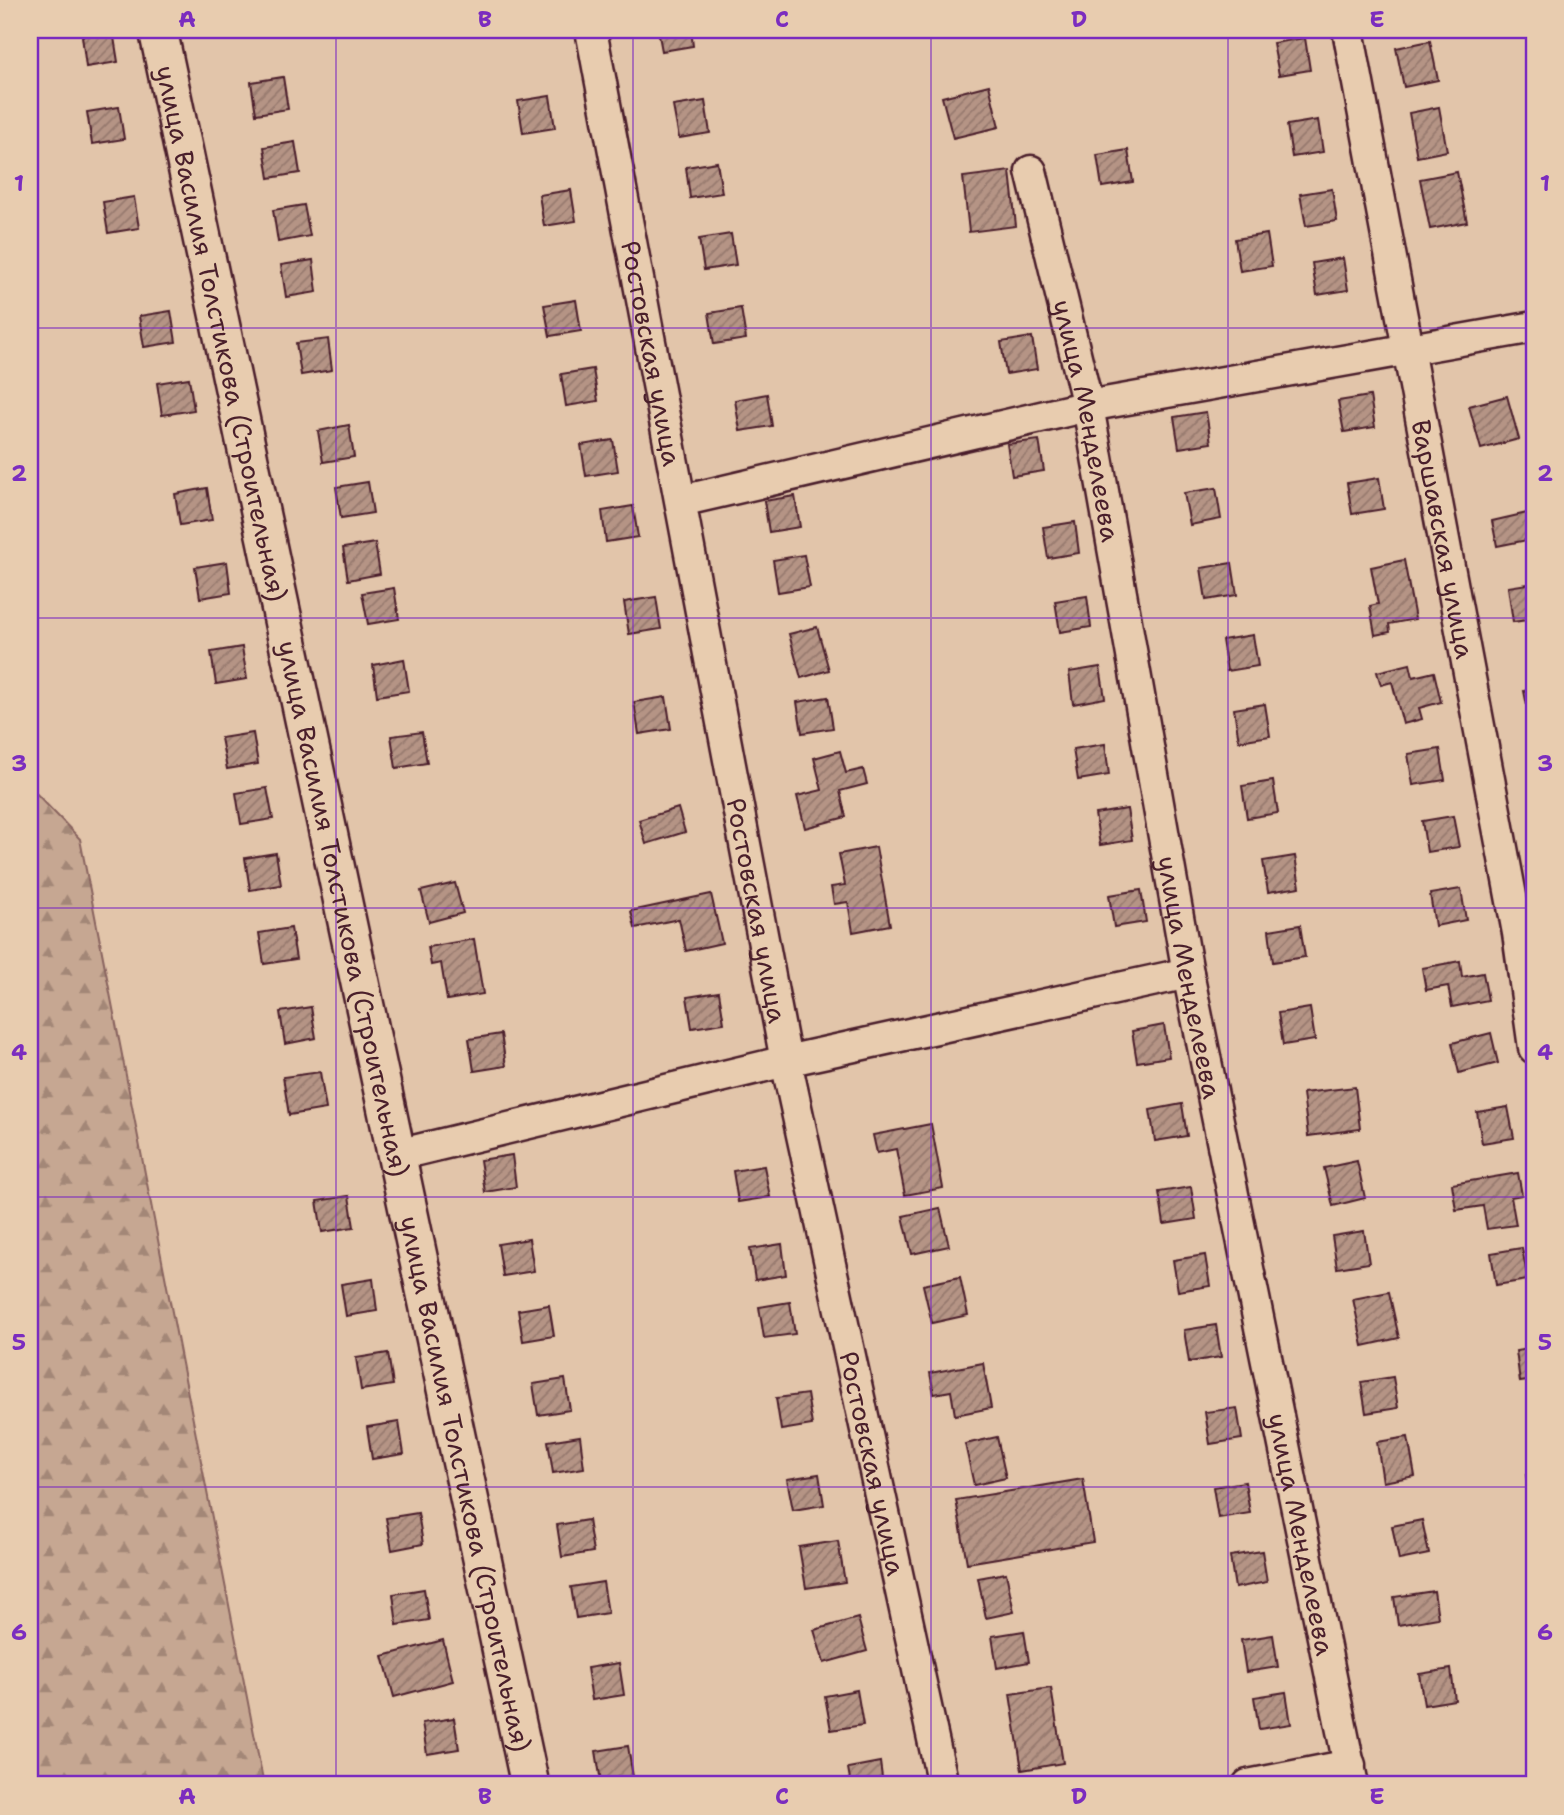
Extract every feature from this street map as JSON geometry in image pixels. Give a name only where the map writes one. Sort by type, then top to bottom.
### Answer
[{"type":"main road","name":"улица Василия Толстикова (Строительная)","points":[[158,30],[530,1785]]},
{"type":"street","name":"Ростовская улица","points":[[591,30],[786,1061],[943,1785]]},
{"type":"street","name":"Варшавская улица","points":[[1348,30],[1518,933],[1534,1048]]},
{"type":"street","name":"улица Менделеева","points":[[1031,171],[1088,406],[1188,973],[1352,1775]]},
{"type":"street","points":[[681,501],[1088,406],[1534,327]]},
{"type":"street","points":[[397,1155],[786,1061],[1188,973]]},
{"type":"street","points":[[1248,1785],[1352,1775]]},
{"type":"green space","points":[[30,787],[80,839],[264,1785],[30,1785]]},
{"type":"building","points":[[245,30],[275,30],[246,34]]},
{"type":"building","points":[[658,30],[691,30],[693,46],[662,51]]},
{"type":"building","points":[[113,31],[118,62],[86,67],[82,36]]},
{"type":"building","points":[[1305,38],[1310,70],[1279,75],[1273,43]]},
{"type":"building","points":[[1430,41],[1438,80],[1404,87],[1396,48]]},
{"type":"building","points":[[283,77],[288,109],[256,114],[251,82]]},
{"type":"building","points":[[989,85],[999,127],[953,138],[942,97]]},
{"type":"building","points":[[550,96],[555,128],[523,133],[518,101]]},
{"type":"building","points":[[705,101],[710,133],[679,138],[673,106]]},
{"type":"building","points":[[119,107],[124,139],[92,144],[87,112]]},
{"type":"building","points":[[1439,107],[1447,151],[1417,157],[1409,113]]},
{"type":"building","points":[[1318,120],[1323,152],[1292,157],[1287,125]]},
{"type":"building","points":[[295,142],[300,173],[269,178],[264,147]]},
{"type":"building","points":[[1128,150],[1133,182],[1102,187],[1097,155]]},
{"type":"building","points":[[717,162],[722,193],[690,198],[686,167]]},
{"type":"building","points":[[1010,171],[1016,226],[969,232],[963,177]]},
{"type":"building","points":[[1457,172],[1467,222],[1430,229],[1420,179]]},
{"type":"building","points":[[1332,189],[1337,221],[1306,226],[1300,194]]},
{"type":"building","points":[[571,190],[576,221],[544,226],[539,195]]},
{"type":"building","points":[[134,197],[139,228],[108,233],[103,202]]},
{"type":"building","points":[[304,205],[310,236],[278,242],[273,210]]},
{"type":"building","points":[[731,234],[736,265],[704,270],[699,239]]},
{"type":"building","points":[[1267,234],[1272,266],[1240,271],[1235,239]]},
{"type":"building","points":[[1343,258],[1348,290],[1317,295],[1312,263]]},
{"type":"building","points":[[313,260],[317,292],[286,297],[281,265]]},
{"type":"building","points":[[576,300],[581,331],[550,336],[544,305]]},
{"type":"building","points":[[741,308],[746,339],[714,344],[709,313]]},
{"type":"building","points":[[171,311],[176,342],[144,347],[139,316]]},
{"type":"building","points":[[1032,337],[1037,369],[1006,374],[1001,342]]},
{"type":"building","points":[[328,339],[332,370],[301,375],[296,343]]},
{"type":"building","points":[[593,369],[598,401],[566,406],[561,374]]},
{"type":"building","points":[[189,378],[194,410],[162,415],[157,383]]},
{"type":"building","points":[[767,394],[772,426],[740,431],[735,400]]},
{"type":"building","points":[[1370,396],[1375,427],[1344,432],[1338,401]]},
{"type":"building","points":[[1507,396],[1519,439],[1481,449],[1469,406]]},
{"type":"building","points":[[1206,412],[1211,443],[1179,448],[1174,417]]},
{"type":"building","points":[[349,425],[354,457],[323,462],[318,431]]},
{"type":"building","points":[[613,440],[618,471],[586,476],[581,445]]},
{"type":"building","points":[[1039,440],[1044,471],[1012,476],[1007,444]]},
{"type":"building","points":[[1379,478],[1384,509],[1352,514],[1347,483]]},
{"type":"building","points":[[368,482],[373,513],[341,518],[336,487]]},
{"type":"building","points":[[207,488],[212,520],[180,525],[175,494]]},
{"type":"building","points":[[1216,488],[1221,519],[1190,525],[1184,493]]},
{"type":"building","points":[[795,496],[800,527],[769,532],[764,501]]},
{"type":"building","points":[[633,506],[638,537],[606,542],[602,511]]},
{"type":"building","points":[[1527,513],[1532,539],[1497,546],[1492,521]]},
{"type":"building","points":[[1075,522],[1079,553],[1048,558],[1043,527]]},
{"type":"building","points":[[375,543],[380,574],[348,580],[343,548]]},
{"type":"building","points":[[804,555],[810,587],[778,592],[773,560]]},
{"type":"building","points":[[1404,560],[1415,619],[1389,624],[1390,632],[1375,635],[1370,606],[1378,604],[1371,567]]},
{"type":"building","points":[[227,562],[231,593],[200,598],[195,567]]},
{"type":"building","points":[[1232,563],[1237,595],[1206,600],[1201,568]]},
{"type":"building","points":[[1534,583],[1534,619],[1513,622],[1508,587]]},
{"type":"building","points":[[394,588],[399,619],[368,624],[362,593]]},
{"type":"building","points":[[1087,596],[1091,627],[1060,632],[1055,601]]},
{"type":"building","points":[[656,597],[661,629],[629,634],[624,602]]},
{"type":"building","points":[[817,627],[829,670],[801,678],[789,634]]},
{"type":"building","points":[[1253,635],[1258,666],[1227,671],[1222,640]]},
{"type":"building","points":[[242,647],[247,679],[216,684],[211,652]]},
{"type":"building","points":[[404,659],[409,691],[377,696],[373,665]]},
{"type":"building","points":[[1410,664],[1413,677],[1434,672],[1441,702],[1419,708],[1422,719],[1403,724],[1392,682],[1381,685],[1377,672]]},
{"type":"building","points":[[1100,667],[1105,698],[1073,704],[1069,672]]},
{"type":"building","points":[[1534,688],[1534,740],[1524,691]]},
{"type":"building","points":[[666,697],[671,729],[639,734],[634,702]]},
{"type":"building","points":[[828,697],[833,728],[802,733],[797,702]]},
{"type":"building","points":[[1265,704],[1270,736],[1239,741],[1234,709]]},
{"type":"building","points":[[422,732],[427,763],[396,768],[391,736]]},
{"type":"building","points":[[253,733],[258,764],[227,769],[221,738]]},
{"type":"building","points":[[1105,744],[1109,775],[1078,780],[1073,749]]},
{"type":"building","points":[[1440,749],[1445,780],[1413,785],[1408,754]]},
{"type":"building","points":[[840,751],[846,773],[863,769],[867,784],[840,791],[846,817],[805,828],[797,796],[822,790],[814,758]]},
{"type":"building","points":[[1273,781],[1278,813],[1247,818],[1242,786]]},
{"type":"building","points":[[267,788],[273,819],[241,824],[236,793]]},
{"type":"building","points":[[678,808],[685,832],[646,844],[639,820]]},
{"type":"building","points":[[1127,809],[1132,840],[1100,845],[1095,814]]},
{"type":"building","points":[[1453,816],[1459,847],[1427,852],[1422,821]]},
{"type":"building","points":[[876,847],[890,925],[853,932],[848,902],[834,904],[831,887],[845,885],[839,854]]},
{"type":"building","points":[[276,853],[281,885],[250,890],[245,858]]},
{"type":"building","points":[[1295,856],[1300,887],[1268,892],[1263,861]]},
{"type":"building","points":[[455,883],[463,913],[429,922],[421,891]]},
{"type":"building","points":[[1461,889],[1466,920],[1435,926],[1430,894]]},
{"type":"building","points":[[1141,890],[1146,922],[1114,927],[1109,895]]},
{"type":"building","points":[[711,894],[722,943],[686,951],[679,919],[635,928],[631,911]]},
{"type":"building","points":[[1300,925],[1305,957],[1273,962],[1269,930]]},
{"type":"building","points":[[291,928],[296,959],[264,964],[259,933]]},
{"type":"building","points":[[474,939],[483,994],[447,1000],[441,963],[431,965],[428,947]]},
{"type":"building","points":[[1460,961],[1462,977],[1483,973],[1488,1000],[1452,1007],[1448,986],[1426,990],[1422,968]]},
{"type":"building","points":[[719,992],[724,1023],[692,1028],[687,997]]},
{"type":"building","points":[[311,1007],[316,1038],[285,1044],[280,1012]]},
{"type":"building","points":[[1310,1008],[1315,1040],[1283,1045],[1278,1013]]},
{"type":"building","points":[[1164,1025],[1169,1057],[1137,1062],[1132,1031]]},
{"type":"building","points":[[1491,1033],[1498,1063],[1459,1073],[1452,1043]]},
{"type":"building","points":[[501,1034],[506,1066],[474,1071],[469,1039]]},
{"type":"building","points":[[320,1072],[326,1109],[289,1115],[283,1077]]},
{"type":"building","points":[[1355,1087],[1360,1129],[1308,1136],[1303,1093]]},
{"type":"building","points":[[1182,1104],[1187,1136],[1155,1141],[1150,1110]]},
{"type":"building","points":[[1508,1107],[1514,1138],[1482,1143],[1477,1112]]},
{"type":"building","points":[[931,1124],[943,1188],[905,1195],[896,1149],[877,1153],[873,1135]]},
{"type":"building","points":[[512,1155],[516,1187],[485,1192],[480,1160]]},
{"type":"building","points":[[1357,1161],[1365,1198],[1333,1206],[1324,1168]]},
{"type":"building","points":[[764,1166],[770,1197],[738,1202],[733,1171]]},
{"type":"building","points":[[1518,1173],[1522,1195],[1511,1197],[1516,1225],[1487,1229],[1483,1206],[1456,1210],[1452,1184]]},
{"type":"building","points":[[1191,1187],[1196,1219],[1164,1224],[1159,1192]]},
{"type":"building","points":[[349,1196],[354,1227],[322,1232],[317,1201]]},
{"type":"building","points":[[940,1208],[949,1246],[912,1254],[903,1216]]},
{"type":"building","points":[[1364,1231],[1369,1263],[1337,1268],[1332,1236]]},
{"type":"building","points":[[529,1239],[534,1271],[503,1276],[498,1244]]},
{"type":"building","points":[[782,1244],[786,1275],[755,1280],[750,1249]]},
{"type":"building","points":[[1522,1248],[1528,1280],[1496,1285],[1491,1253]]},
{"type":"building","points":[[1205,1255],[1210,1286],[1178,1291],[1173,1260]]},
{"type":"building","points":[[960,1277],[968,1315],[932,1323],[923,1285]]},
{"type":"building","points":[[373,1279],[377,1311],[346,1316],[341,1284]]},
{"type":"building","points":[[1389,1292],[1399,1338],[1363,1346],[1353,1299]]},
{"type":"building","points":[[790,1302],[795,1334],[764,1338],[759,1307]]},
{"type":"building","points":[[549,1305],[554,1336],[523,1341],[518,1310]]},
{"type":"building","points":[[1216,1325],[1221,1357],[1189,1362],[1184,1330]]},
{"type":"building","points":[[1534,1348],[1534,1380],[1520,1382],[1516,1351]]},
{"type":"building","points":[[388,1353],[393,1385],[361,1390],[356,1358]]},
{"type":"building","points":[[983,1363],[991,1408],[955,1415],[951,1391],[934,1394],[930,1373]]},
{"type":"building","points":[[1393,1377],[1398,1408],[1366,1413],[1361,1382]]},
{"type":"building","points":[[565,1379],[570,1410],[538,1415],[533,1384]]},
{"type":"building","points":[[807,1394],[812,1425],[781,1430],[776,1398]]},
{"type":"building","points":[[1237,1408],[1242,1439],[1210,1444],[1205,1412]]},
{"type":"building","points":[[399,1422],[404,1454],[372,1459],[367,1427]]},
{"type":"building","points":[[580,1436],[584,1468],[553,1473],[548,1441]]},
{"type":"building","points":[[997,1437],[1006,1478],[974,1485],[965,1444]]},
{"type":"building","points":[[1408,1437],[1415,1476],[1383,1482],[1377,1442]]},
{"type":"building","points":[[819,1474],[824,1505],[793,1510],[787,1479]]},
{"type":"building","points":[[1534,1474],[1534,1515],[1526,1475]]},
{"type":"building","points":[[1083,1479],[1093,1542],[967,1563],[956,1500]]},
{"type":"building","points":[[1245,1482],[1250,1513],[1218,1518],[1213,1487]]},
{"type":"building","points":[[418,1513],[423,1544],[392,1550],[386,1518]]},
{"type":"building","points":[[588,1520],[593,1552],[562,1557],[557,1525]]},
{"type":"building","points":[[1422,1520],[1429,1554],[1399,1560],[1392,1526]]},
{"type":"building","points":[[838,1541],[845,1582],[806,1588],[799,1547]]},
{"type":"building","points":[[1262,1551],[1267,1582],[1235,1588],[1230,1556]]},
{"type":"building","points":[[1006,1573],[1014,1612],[986,1618],[978,1578]]},
{"type":"building","points":[[603,1582],[608,1613],[576,1618],[571,1587]]},
{"type":"building","points":[[424,1589],[429,1620],[397,1625],[393,1594]]},
{"type":"building","points":[[1434,1591],[1438,1618],[1398,1625],[1394,1597]]},
{"type":"building","points":[[858,1618],[867,1651],[824,1663],[814,1630]]},
{"type":"building","points":[[1024,1631],[1029,1662],[997,1668],[992,1636]]},
{"type":"building","points":[[1273,1635],[1278,1667],[1246,1672],[1241,1640]]},
{"type":"building","points":[[443,1640],[453,1681],[394,1697],[383,1656]]},
{"type":"building","points":[[619,1663],[624,1695],[592,1700],[587,1668]]},
{"type":"building","points":[[1451,1669],[1455,1700],[1424,1705],[1419,1674]]},
{"type":"building","points":[[1051,1688],[1063,1763],[1022,1770],[1010,1694]]},
{"type":"building","points":[[857,1690],[863,1725],[831,1730],[825,1696]]},
{"type":"building","points":[[1286,1692],[1291,1724],[1259,1729],[1254,1697]]},
{"type":"building","points":[[454,1718],[459,1749],[427,1754],[422,1723]]},
{"type":"building","points":[[628,1746],[633,1777],[601,1782],[596,1751]]},
{"type":"building","points":[[880,1762],[883,1785],[851,1785],[848,1768]]}]
